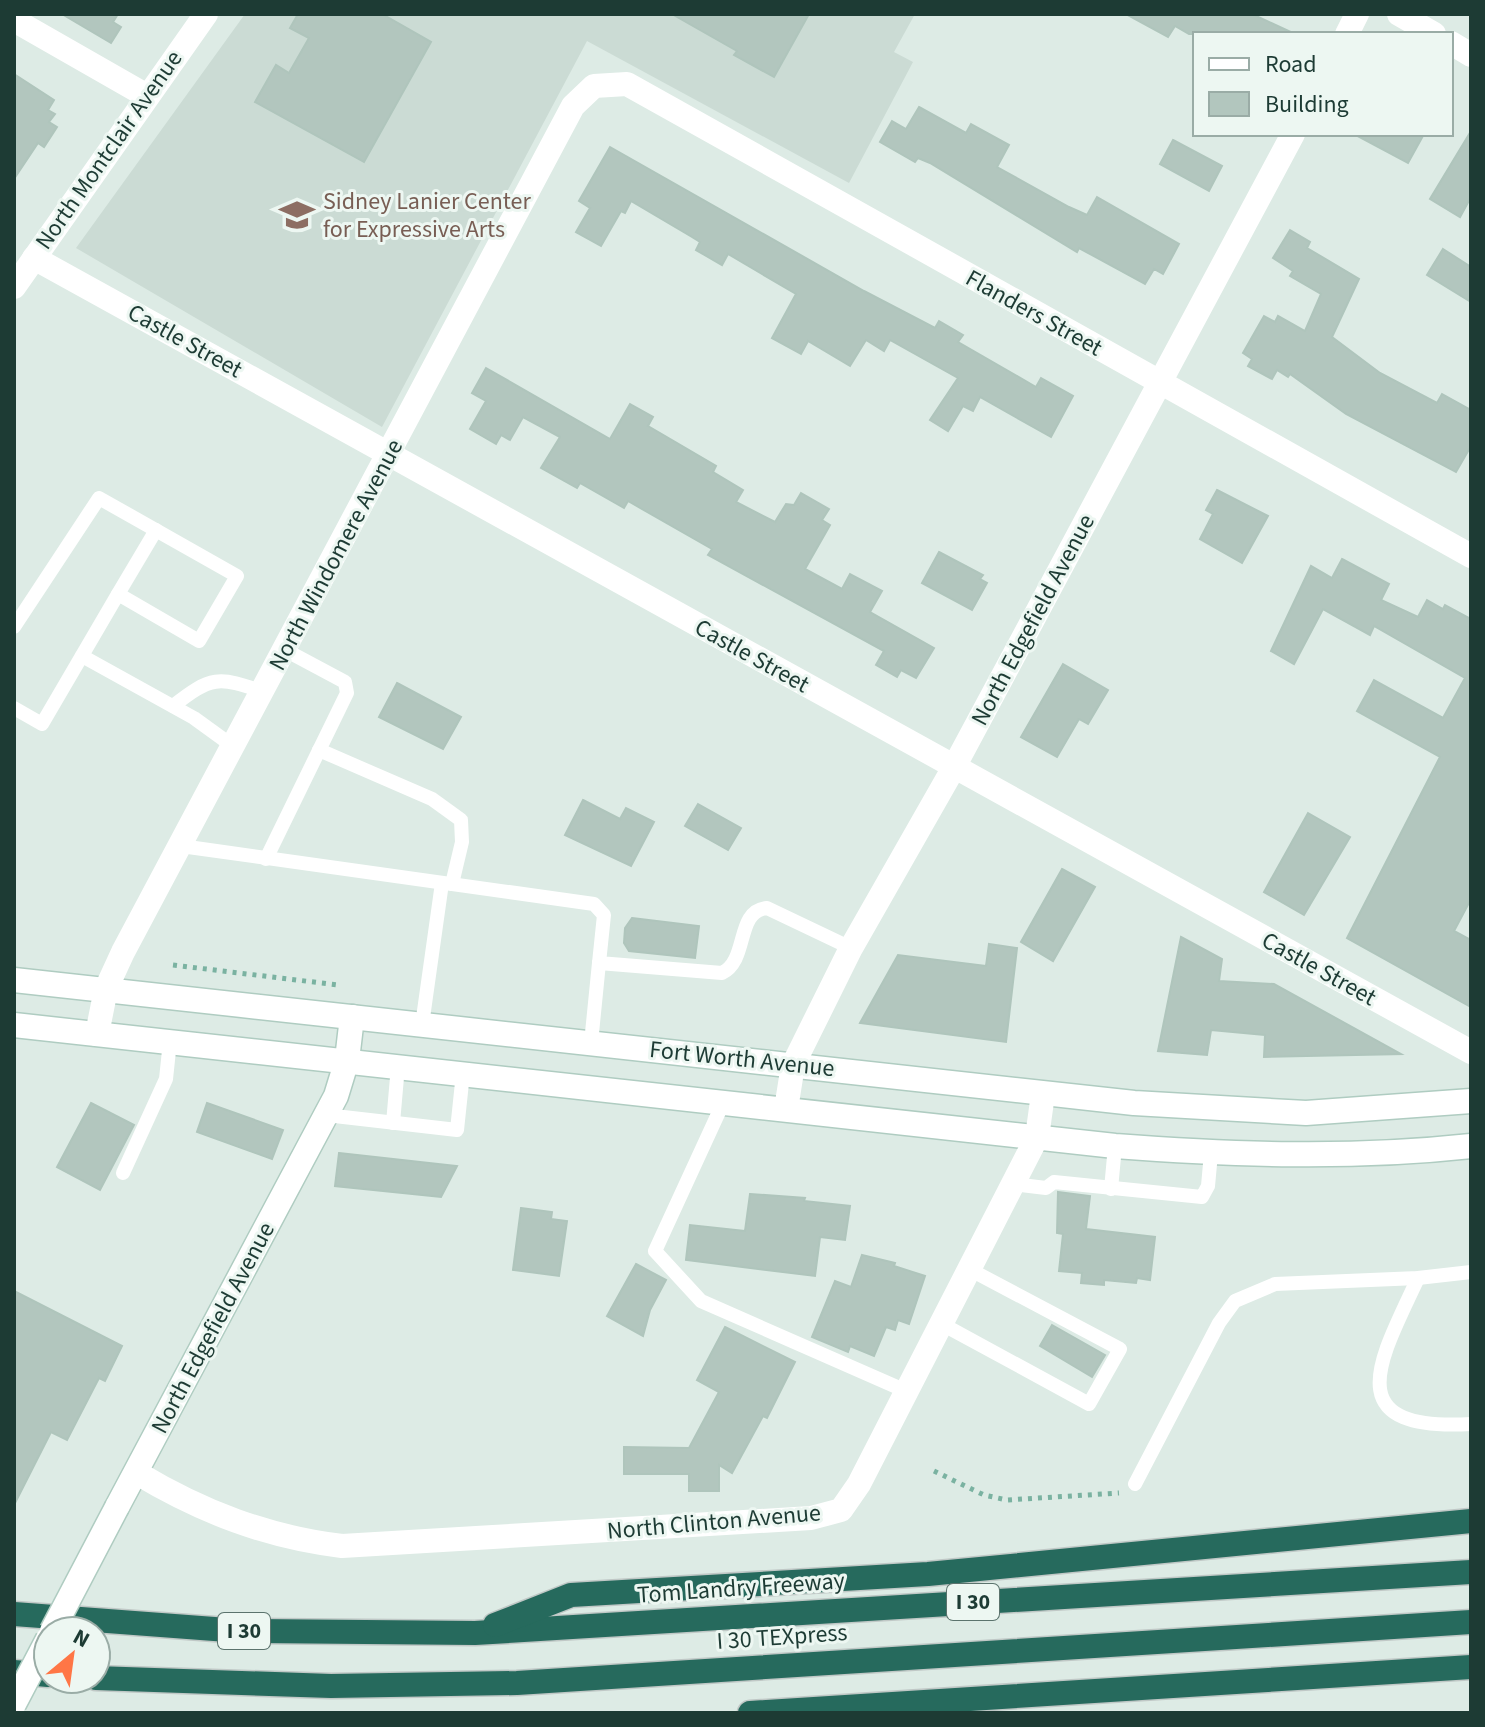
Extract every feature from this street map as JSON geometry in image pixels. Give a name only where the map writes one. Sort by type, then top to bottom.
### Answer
[{"type":"highway","points":[[475,1633],[571,1595],[928,1574],[1471,1521]]},
{"type":"highway","name":"Tom Landry Freeway","points":[[14,1614],[241,1631],[475,1633],[1471,1572]]},
{"type":"highway","name":"I 30 TEXpress","points":[[112,1679],[331,1686],[517,1683],[1471,1622]]},
{"type":"highway","points":[[750,1713],[1471,1667]]},
{"type":"highway","points":[[14,1712],[25,1713]]},
{"type":"street","name":"North Montclair Avenue","points":[[14,287],[206,14]]},
{"type":"street","points":[[1348,32],[1357,14]]},
{"type":"street","points":[[1399,14],[1430,32]]},
{"type":"street","points":[[14,20],[147,96]]},
{"type":"street","points":[[1453,44],[1471,55]]},
{"type":"street","name":"Flanders Street","points":[[594,86],[627,84],[1471,556]]},
{"type":"street","name":"North Windomere Avenue","points":[[97,1034],[106,989],[573,106],[594,86]]},
{"type":"street","name":"North Edgefield Avenue","points":[[786,1109],[793,1065],[851,948],[953,769],[1292,136]]},
{"type":"street","name":"Castle Street","points":[[34,258],[953,769],[1471,1052]]},
{"type":"street","name":"Fort Worth Avenue","points":[[14,980],[1043,1094],[1206,1109],[1306,1113],[1471,1101]]},
{"type":"street","name":"North Edgefield Avenue","points":[[60,1615],[326,1115],[347,1060],[352,1017]]},
{"type":"street","name":"Fort Worth Avenue","points":[[14,1025],[1115,1146],[1211,1153],[1399,1154],[1471,1146]]},
{"type":"street","name":"North Clinton Avenue","points":[[137,1473],[180,1498],[245,1526],[298,1541],[342,1546],[811,1518],[841,1510],[859,1484],[1037,1137],[1043,1094]]},
{"type":"street","points":[[14,1704],[32,1670]]},
{"type":"lane","points":[[14,627],[99,498],[237,576],[199,641],[118,594]]},
{"type":"lane","points":[[14,708],[42,724],[156,530]]},
{"type":"lane","points":[[266,859],[347,693],[345,682],[287,651]]},
{"type":"lane","points":[[82,656],[173,706],[234,747]]},
{"type":"lane","points":[[173,706],[203,682],[232,681],[264,692]]},
{"type":"lane","points":[[319,750],[432,799],[461,820],[462,842],[447,883],[422,1025]]},
{"type":"lane","points":[[181,846],[594,904],[604,915],[591,1043]]},
{"type":"lane","points":[[599,963],[722,973],[735,964],[750,916],[758,909],[767,908],[851,948]]},
{"type":"lane","points":[[123,1173],[166,1079],[170,1041]]},
{"type":"lane","points":[[393,1123],[398,1066]]},
{"type":"lane","points":[[326,1115],[457,1130],[463,1073]]},
{"type":"lane","points":[[724,1101],[655,1251],[701,1301],[906,1391]]},
{"type":"lane","points":[[1111,1189],[1115,1146]]},
{"type":"lane","points":[[1013,1184],[1046,1188],[1054,1182],[1202,1197],[1208,1186],[1211,1153]]},
{"type":"lane","points":[[940,1323],[1089,1404],[1120,1349],[969,1269]]},
{"type":"lane","points":[[1135,1484],[1219,1323],[1235,1301],[1275,1284],[1418,1278],[1471,1272]]},
{"type":"lane","points":[[1418,1278],[1380,1360],[1378,1381],[1385,1402],[1401,1418],[1429,1427],[1471,1424]]},
{"type":"path","points":[[173,965],[338,985]]},
{"type":"path","points":[[934,1471],[984,1495],[1007,1500],[1118,1496],[1124,1478],[1135,1484]]},
{"type":"shaded area","name":"Sidney Lanier Center for Expressive Arts","points":[[245,14],[915,14],[894,52],[913,62],[849,183],[587,41],[382,427],[76,248]]},
{"type":"building","points":[[62,14],[118,14],[113,22],[121,27],[111,43]]},
{"type":"building","points":[[298,14],[382,14],[431,42],[364,162],[255,102],[276,65],[289,73],[309,38],[290,28]]},
{"type":"building","points":[[672,14],[809,14],[774,77],[734,55],[737,51]]},
{"type":"building","points":[[1126,14],[1252,14],[1291,32],[1189,34],[1175,26],[1168,37]]},
{"type":"building","points":[[14,74],[54,100],[48,110],[55,114],[49,122],[57,127],[44,147],[38,143],[14,179]]},
{"type":"building","points":[[919,107],[966,133],[971,124],[1009,145],[997,167],[1069,207],[1087,215],[1097,197],[1179,244],[1163,274],[1154,269],[1145,284],[1079,248],[1077,252],[930,163],[918,158],[915,162],[880,142],[892,121],[906,129]]},
{"type":"building","points":[[1471,131],[1471,197],[1460,217],[1430,199]]},
{"type":"building","points":[[1358,136],[1423,136],[1408,163]]},
{"type":"building","points":[[1173,140],[1222,166],[1209,191],[1160,164]]},
{"type":"building","points":[[610,147],[864,291],[935,328],[939,321],[963,335],[958,342],[1036,387],[1041,378],[1073,396],[1051,437],[980,397],[973,411],[963,406],[948,431],[930,420],[958,378],[890,340],[884,351],[866,340],[850,366],[808,341],[801,354],[772,338],[796,294],[728,254],[722,265],[696,250],[700,242],[631,201],[625,213],[621,211],[601,246],[576,232],[590,208],[579,201]]},
{"type":"building","points":[[1290,230],[1310,242],[1307,248],[1359,279],[1332,337],[1380,373],[1437,403],[1442,394],[1471,410],[1471,446],[1456,472],[1346,414],[1290,374],[1288,377],[1277,370],[1272,379],[1248,366],[1252,359],[1243,353],[1264,316],[1275,322],[1278,316],[1305,331],[1321,294],[1290,276],[1293,271],[1273,258]]},
{"type":"building","points":[[1443,249],[1471,267],[1471,302],[1427,275]]},
{"type":"building","points":[[486,368],[610,439],[630,404],[653,417],[648,426],[716,466],[713,472],[743,490],[736,502],[775,522],[786,504],[794,505],[801,493],[829,509],[822,520],[830,525],[805,569],[842,589],[850,574],[882,591],[870,612],[934,648],[916,678],[901,670],[897,677],[876,665],[884,651],[708,555],[712,549],[628,501],[624,508],[580,483],[577,488],[541,468],[560,437],[523,417],[510,440],[501,435],[496,444],[470,429],[486,401],[472,393]]},
{"type":"building","points":[[1217,490],[1268,516],[1242,563],[1200,539],[1213,514],[1206,510]]},
{"type":"building","points":[[939,552],[983,575],[980,579],[987,583],[972,610],[922,583]]},
{"type":"building","points":[[1342,559],[1389,584],[1381,600],[1418,617],[1427,600],[1443,609],[1445,605],[1471,619],[1471,899],[1454,931],[1471,940],[1471,1007],[1347,938],[1440,757],[1357,711],[1374,680],[1443,718],[1465,678],[1374,626],[1370,635],[1323,609],[1294,664],[1271,651],[1311,566],[1332,578]]},
{"type":"building","points":[[1063,664],[1108,690],[1088,724],[1079,719],[1057,757],[1021,737]]},
{"type":"building","points":[[397,683],[461,717],[443,749],[379,717]]},
{"type":"building","points":[[583,800],[620,819],[626,808],[654,822],[631,866],[565,835]]},
{"type":"building","points":[[698,804],[741,828],[728,850],[685,826]]},
{"type":"building","points":[[1308,813],[1350,837],[1304,915],[1264,892]]},
{"type":"building","points":[[1062,869],[1095,887],[1053,961],[1021,942]]},
{"type":"building","points":[[632,918],[699,926],[695,958],[629,951],[624,943],[625,928]]},
{"type":"building","points":[[1181,937],[1222,959],[1219,981],[1274,984],[1401,1054],[1264,1057],[1265,1035],[1211,1030],[1207,1055],[1158,1051]]},
{"type":"building","points":[[989,944],[1017,948],[1006,1042],[860,1023],[898,955],[986,966]]},
{"type":"building","points":[[91,1103],[134,1125],[100,1190],[57,1167]]},
{"type":"building","points":[[207,1103],[283,1130],[272,1159],[197,1132]]},
{"type":"building","points":[[339,1153],[457,1166],[441,1197],[335,1186]]},
{"type":"building","points":[[1058,1192],[1090,1196],[1086,1229],[1155,1237],[1150,1280],[1137,1278],[1136,1283],[1104,1280],[1104,1285],[1081,1283],[1082,1273],[1059,1271],[1063,1234],[1057,1233]]},
{"type":"building","points":[[750,1194],[805,1198],[804,1201],[850,1206],[845,1240],[820,1237],[815,1276],[686,1260],[690,1225],[745,1231]]},
{"type":"building","points":[[521,1208],[552,1212],[551,1219],[567,1221],[559,1276],[513,1270]]},
{"type":"building","points":[[862,1255],[895,1263],[894,1266],[925,1276],[909,1324],[898,1320],[895,1330],[886,1327],[874,1356],[850,1346],[848,1352],[812,1337],[835,1281],[851,1287]]},
{"type":"building","points":[[636,1264],[666,1280],[650,1310],[643,1336],[607,1316]]},
{"type":"building","points":[[14,1291],[122,1346],[105,1381],[99,1378],[67,1440],[51,1432],[14,1505]]},
{"type":"building","points":[[1052,1325],[1105,1355],[1092,1377],[1040,1346]]},
{"type":"building","points":[[725,1327],[795,1362],[767,1418],[763,1416],[732,1473],[719,1465],[719,1491],[689,1491],[689,1474],[624,1474],[624,1447],[689,1448],[719,1392],[697,1380]]},
{"type":"place","name":"Sidney Lanier Center for Expressive Arts","points":[[297,215]]}]
